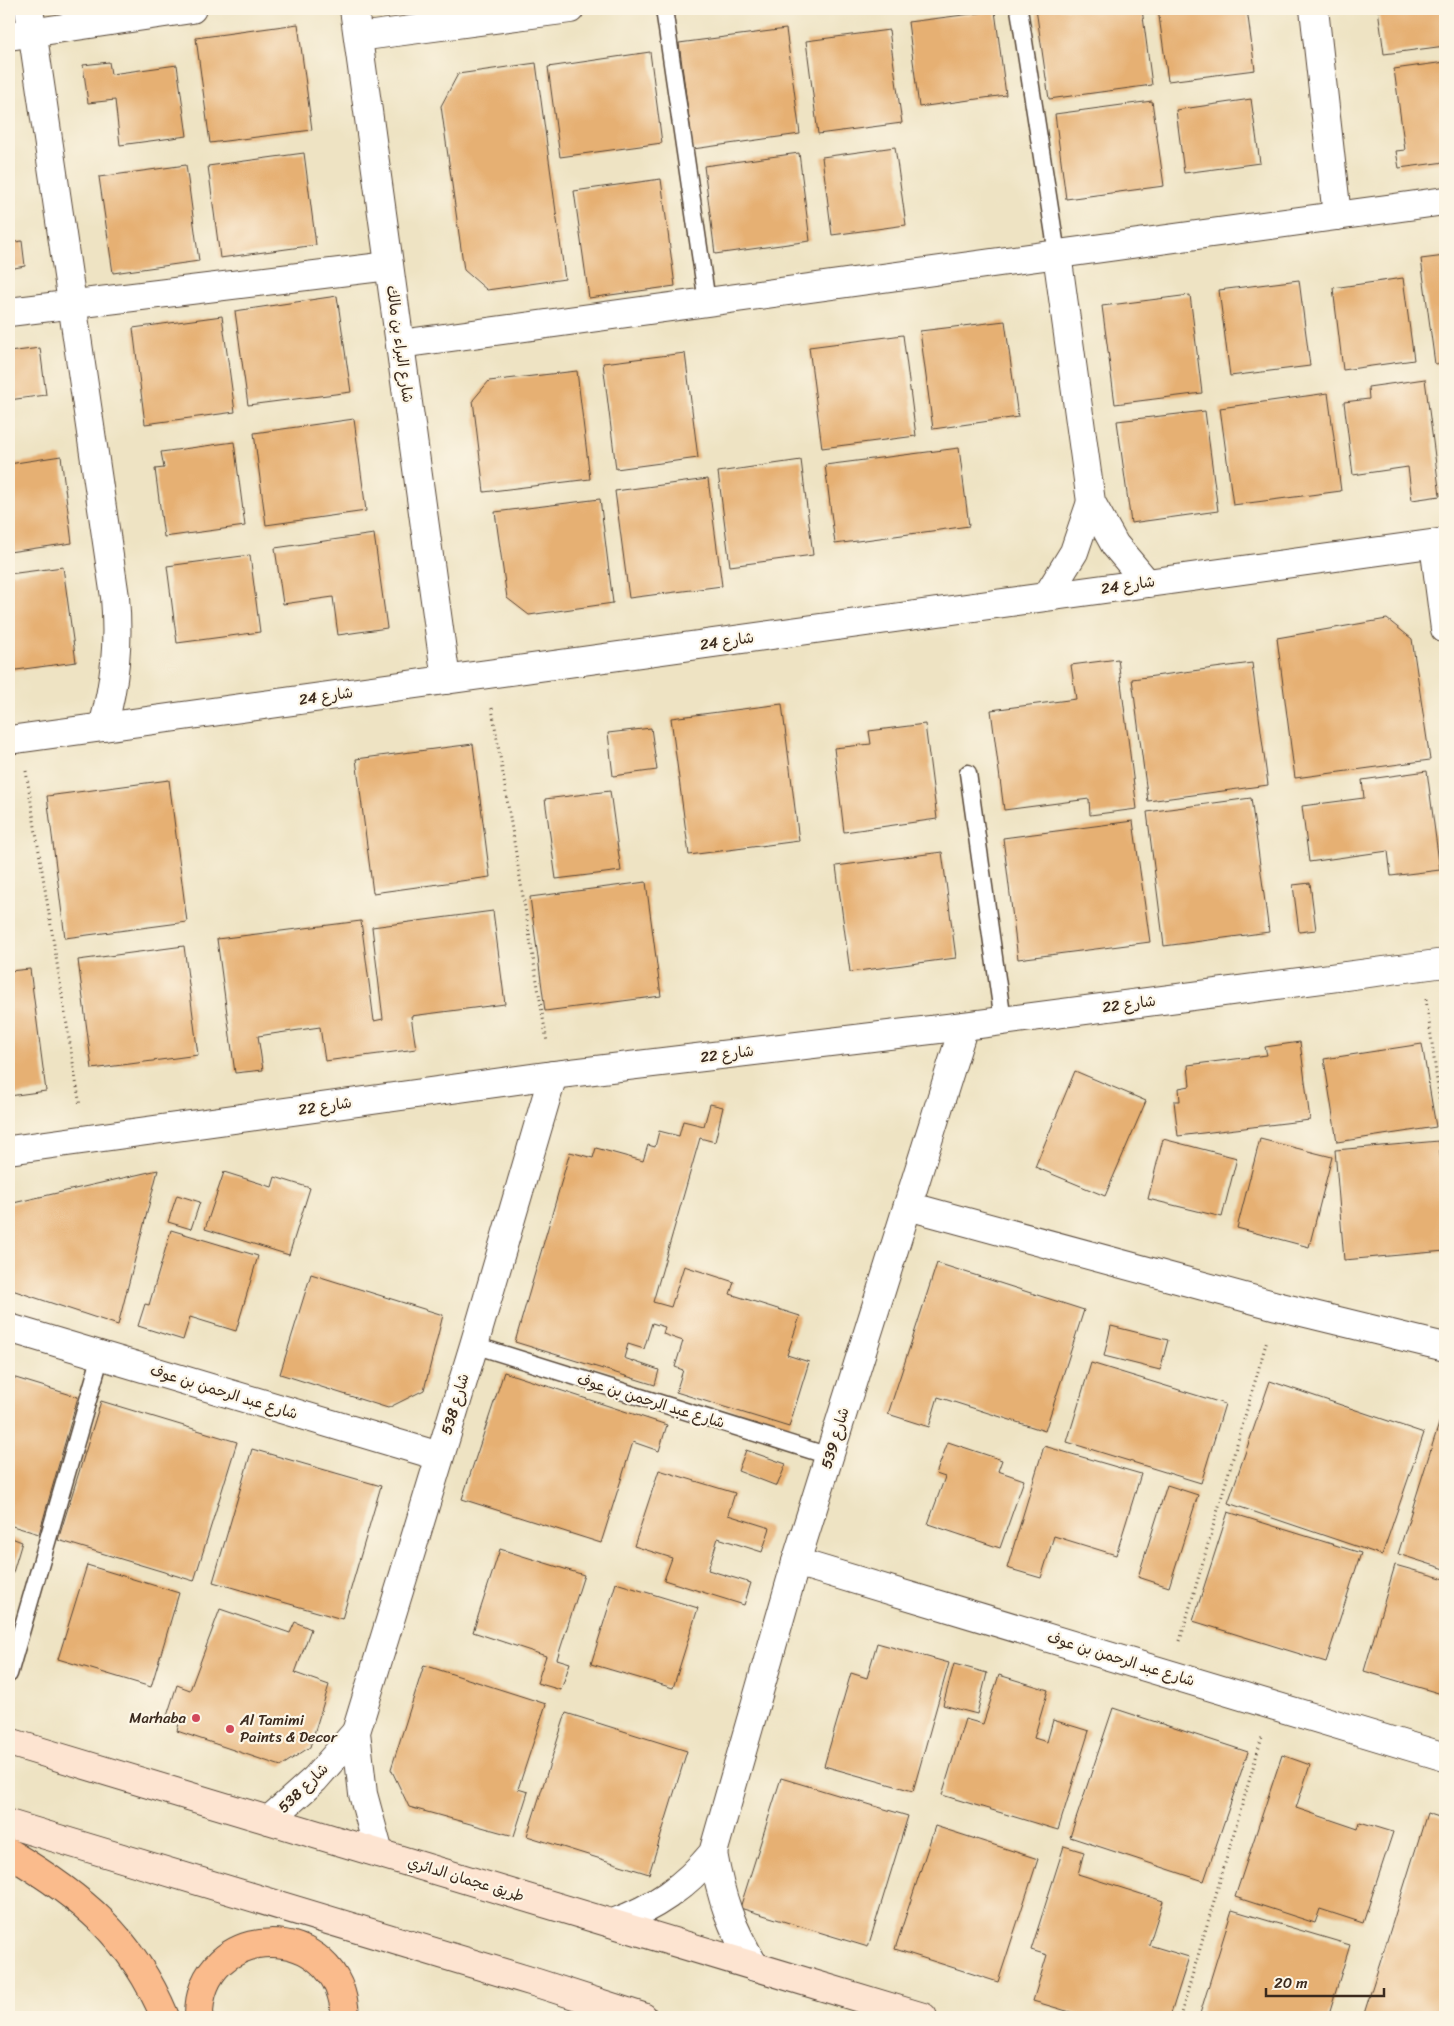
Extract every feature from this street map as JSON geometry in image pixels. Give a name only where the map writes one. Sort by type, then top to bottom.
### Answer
[{"type":"highway","points":[[9,1853],[81,1901],[122,1942],[154,1990],[165,2017]]},
{"type":"highway","points":[[199,2017],[199,2000],[206,1980],[219,1964],[235,1952],[254,1944],[275,1942],[296,1946],[312,1954],[326,1966],[336,1981],[343,1998],[344,2017]]},
{"type":"main road","name":"طريق عجمان الدائري","points":[[9,1742],[923,2017]]},
{"type":"main road","points":[[9,1824],[528,1980],[643,2017]]},
{"type":"street","points":[[103,727],[112,696],[116,663],[118,630],[116,597],[71,305],[23,26],[192,9]]},
{"type":"street","name":"شارع البراء بن مالك","points":[[354,9],[446,680]]},
{"type":"street","points":[[358,36],[570,9]]},
{"type":"street","points":[[1314,9],[1337,216]]},
{"type":"street","points":[[400,344],[1445,201]]},
{"type":"street","points":[[1057,254],[1091,502],[1115,545],[1147,583]]},
{"type":"street","points":[[9,312],[389,266]]},
{"type":"street","points":[[1047,596],[1074,552],[1091,502]]},
{"type":"street","points":[[1440,543],[1445,628]]},
{"type":"street","name":"شارع 24","points":[[15,739],[1440,543]]},
{"type":"street","name":"شارع 22","points":[[9,1150],[553,1075],[964,1026],[1433,965]]},
{"type":"street","name":"شارع 539","points":[[613,1924],[636,1915],[658,1903],[697,1872],[713,1853],[796,1562],[964,1026]]},
{"type":"street","name":"شارع 538","points":[[379,1853],[363,1794],[356,1732],[474,1345],[553,1075]]},
{"type":"street","points":[[908,1206],[1277,1306],[1445,1347]]},
{"type":"street","name":"شارع عبد الرحمن بن عوف","points":[[9,1328],[439,1456]]},
{"type":"street","name":"شارع عبد الرحمن بن عوف","points":[[796,1562],[1445,1757]]},
{"type":"street","name":"شارع 538","points":[[269,1820],[315,1779],[356,1732]]},
{"type":"street","name":"شارع 539","points":[[713,1853],[718,1884],[726,1913],[739,1941],[755,1967]]},
{"type":"lane","points":[[664,9],[707,302]]},
{"type":"lane","points":[[1019,9],[1057,254]]},
{"type":"lane","points":[[968,773],[1003,1021]]},
{"type":"lane","name":"شارع عبد الرحمن بن عوف","points":[[474,1345],[829,1456]]},
{"type":"lane","points":[[9,1674],[102,1355]]},
{"type":"path","points":[[487,675],[553,1075]]},
{"type":"path","points":[[15,739],[85,1140]]},
{"type":"path","points":[[1433,965],[1445,1140]]},
{"type":"path","points":[[1171,1674],[1277,1306]]},
{"type":"path","points":[[1180,2017],[1272,1705]]},
{"type":"building","points":[[1036,9],[1142,9],[1152,85],[1049,99]]},
{"type":"building","points":[[1158,9],[1247,9],[1255,70],[1168,81]]},
{"type":"building","points":[[1378,9],[1445,9],[1445,46],[1384,54]]},
{"type":"building","points":[[995,11],[1006,95],[919,107],[908,22]]},
{"type":"building","points":[[298,24],[312,130],[210,143],[196,38]]},
{"type":"building","points":[[786,29],[800,134],[693,149],[679,43]]},
{"type":"building","points":[[889,30],[902,123],[818,134],[806,41]]},
{"type":"building","points":[[650,52],[662,143],[560,157],[548,67]]},
{"type":"building","points":[[109,62],[111,74],[177,65],[187,136],[120,145],[115,100],[88,103],[83,65]]},
{"type":"building","points":[[1445,62],[1445,162],[1399,168],[1396,151],[1405,150],[1394,69]]},
{"type":"building","points":[[536,63],[565,279],[487,290],[464,270],[441,106],[458,74]]},
{"type":"building","points":[[1251,99],[1260,163],[1184,173],[1176,110]]},
{"type":"building","points":[[1152,101],[1164,186],[1066,199],[1055,114]]},
{"type":"building","points":[[895,147],[906,225],[832,235],[822,157]]},
{"type":"building","points":[[304,153],[316,245],[220,258],[208,166]]},
{"type":"building","points":[[799,153],[810,241],[715,254],[704,166]]},
{"type":"building","points":[[186,165],[199,261],[113,273],[99,177]]},
{"type":"building","points":[[661,179],[675,286],[589,298],[574,191]]},
{"type":"building","points":[[22,241],[25,266],[9,269],[9,243]]},
{"type":"building","points":[[1445,256],[1445,363],[1435,364],[1421,259]]},
{"type":"building","points":[[1403,278],[1414,360],[1343,370],[1333,288]]},
{"type":"building","points":[[1299,280],[1310,366],[1230,376],[1219,290]]},
{"type":"building","points":[[1190,295],[1202,393],[1115,404],[1102,306]]},
{"type":"building","points":[[337,296],[351,392],[248,405],[235,311]]},
{"type":"building","points":[[222,316],[235,412],[145,424],[133,328]]},
{"type":"building","points":[[1005,321],[1018,417],[933,429],[920,331]]},
{"type":"building","points":[[903,335],[916,436],[822,448],[809,347]]},
{"type":"building","points":[[40,348],[46,395],[9,400],[9,352]]},
{"type":"building","points":[[685,353],[698,458],[616,469],[603,363]]},
{"type":"building","points":[[577,371],[590,479],[484,492],[473,400],[489,381]]},
{"type":"building","points":[[1425,379],[1440,496],[1412,500],[1408,467],[1353,475],[1344,402],[1369,399],[1368,387]]},
{"type":"building","points":[[1328,393],[1341,491],[1233,505],[1220,408]]},
{"type":"building","points":[[1205,411],[1218,511],[1131,523],[1117,421]]},
{"type":"building","points":[[354,419],[366,511],[266,525],[254,433]]},
{"type":"building","points":[[234,442],[245,526],[164,537],[155,469],[164,468],[161,452]]},
{"type":"building","points":[[959,448],[969,526],[835,544],[825,465]]},
{"type":"building","points":[[61,456],[72,543],[9,552],[9,464]]},
{"type":"building","points":[[801,460],[813,555],[730,566],[718,472]]},
{"type":"building","points":[[708,479],[722,586],[629,598],[615,491]]},
{"type":"building","points":[[600,499],[613,603],[529,615],[507,598],[495,512]]},
{"type":"building","points":[[374,534],[387,628],[338,635],[333,597],[283,604],[275,548]]},
{"type":"building","points":[[250,555],[260,632],[177,643],[167,566]]},
{"type":"building","points":[[63,567],[76,662],[9,671],[9,574]]},
{"type":"building","points":[[1387,619],[1412,639],[1430,760],[1295,778],[1277,638]]},
{"type":"building","points":[[1118,659],[1137,809],[1090,815],[1089,799],[1004,810],[991,710],[1076,699],[1071,665]]},
{"type":"building","points":[[1252,663],[1268,785],[1148,801],[1132,679]]},
{"type":"building","points":[[782,704],[799,841],[689,855],[671,718]]},
{"type":"building","points":[[925,724],[937,819],[844,832],[834,748],[871,744],[869,731]]},
{"type":"building","points":[[651,728],[657,770],[613,776],[608,733]]},
{"type":"building","points":[[473,744],[490,877],[373,893],[356,759]]},
{"type":"building","points":[[1427,771],[1440,870],[1391,876],[1388,851],[1309,862],[1302,806],[1364,798],[1362,780]]},
{"type":"building","points":[[169,780],[187,922],[65,938],[47,796]]},
{"type":"building","points":[[610,791],[621,871],[556,879],[545,799]]},
{"type":"building","points":[[1251,798],[1269,932],[1164,946],[1147,812]]},
{"type":"building","points":[[1133,821],[1150,942],[1018,959],[1003,838]]},
{"type":"building","points":[[942,852],[956,958],[850,972],[836,866]]},
{"type":"building","points":[[646,882],[661,996],[545,1011],[530,897]]},
{"type":"building","points":[[1310,883],[1316,930],[1299,932],[1293,885]]},
{"type":"building","points":[[493,911],[505,1004],[411,1016],[416,1049],[325,1061],[320,1027],[258,1036],[263,1070],[235,1073],[217,939],[361,921],[374,1021],[383,1019],[372,927]]},
{"type":"building","points":[[184,946],[198,1055],[92,1069],[78,960]]},
{"type":"building","points":[[30,969],[46,1091],[9,1096],[9,971]]},
{"type":"building","points":[[1300,1042],[1310,1120],[1178,1136],[1174,1101],[1180,1101],[1179,1088],[1190,1086],[1188,1065],[1267,1055],[1265,1047]]},
{"type":"building","points":[[1422,1044],[1436,1127],[1337,1142],[1324,1059]]},
{"type":"building","points":[[1075,1071],[1146,1101],[1105,1196],[1035,1167]]},
{"type":"building","points":[[710,1104],[723,1107],[715,1142],[700,1138],[653,1302],[671,1307],[684,1266],[734,1282],[730,1294],[800,1316],[787,1355],[809,1362],[789,1427],[676,1392],[683,1370],[675,1367],[683,1341],[663,1334],[665,1327],[652,1323],[644,1349],[628,1344],[624,1358],[659,1370],[655,1385],[515,1342],[570,1152],[593,1158],[596,1148],[643,1161],[648,1145],[655,1147],[659,1131],[679,1136],[683,1121],[704,1126]]},
{"type":"building","points":[[1163,1139],[1237,1158],[1222,1217],[1148,1199]]},
{"type":"building","points":[[1260,1139],[1332,1157],[1309,1247],[1237,1228]]},
{"type":"building","points":[[1439,1141],[1445,1213],[1445,1251],[1344,1260],[1335,1150]]},
{"type":"building","points":[[158,1170],[118,1325],[9,1289],[9,1204]]},
{"type":"building","points":[[224,1172],[272,1187],[275,1177],[310,1188],[289,1255],[205,1229]]},
{"type":"building","points":[[177,1195],[200,1202],[191,1229],[168,1222]]},
{"type":"building","points":[[171,1230],[258,1256],[236,1331],[190,1317],[183,1340],[138,1326],[145,1304],[149,1305]]},
{"type":"building","points":[[937,1263],[1084,1310],[1045,1431],[938,1397],[929,1427],[888,1414]]},
{"type":"building","points":[[311,1274],[443,1315],[424,1390],[388,1408],[280,1374]]},
{"type":"building","points":[[1111,1326],[1168,1340],[1160,1370],[1104,1356]]},
{"type":"building","points":[[1091,1363],[1225,1404],[1201,1483],[1067,1442]]},
{"type":"building","points":[[504,1372],[667,1425],[659,1451],[633,1442],[601,1543],[462,1499]]},
{"type":"building","points":[[9,1376],[78,1397],[39,1534],[9,1525]]},
{"type":"building","points":[[1270,1381],[1424,1433],[1382,1555],[1228,1503]]},
{"type":"building","points":[[101,1401],[237,1442],[194,1581],[58,1540]]},
{"type":"building","points":[[1442,1414],[1445,1415],[1445,1569],[1398,1554]]},
{"type":"building","points":[[948,1442],[1002,1460],[998,1471],[1024,1480],[1000,1548],[928,1524],[945,1477],[936,1474]]},
{"type":"building","points":[[1044,1446],[1141,1474],[1116,1555],[1054,1536],[1041,1578],[1007,1568]]},
{"type":"building","points":[[252,1449],[381,1486],[342,1619],[213,1582]]},
{"type":"building","points":[[746,1450],[786,1464],[777,1486],[738,1471]]},
{"type":"building","points":[[659,1470],[735,1493],[728,1515],[770,1528],[762,1552],[718,1538],[708,1570],[751,1583],[744,1605],[664,1580],[672,1558],[634,1546]]},
{"type":"building","points":[[1167,1485],[1198,1495],[1169,1587],[1138,1577]]},
{"type":"building","points":[[1228,1512],[1361,1553],[1326,1662],[1193,1621]]},
{"type":"building","points":[[9,1537],[22,1542],[9,1586]]},
{"type":"building","points":[[500,1549],[584,1575],[557,1659],[570,1663],[561,1690],[537,1683],[546,1656],[473,1632]]},
{"type":"building","points":[[87,1565],[179,1593],[151,1687],[58,1659]]},
{"type":"building","points":[[1395,1565],[1445,1579],[1445,1695],[1364,1671]]},
{"type":"building","points":[[616,1583],[698,1608],[673,1688],[591,1664]]},
{"type":"building","points":[[220,1609],[290,1633],[295,1622],[311,1629],[295,1673],[329,1685],[310,1747],[281,1766],[177,1731],[180,1720],[167,1716],[177,1685],[190,1690]]},
{"type":"building","points":[[877,1643],[949,1663],[913,1791],[824,1766],[851,1673],[867,1678]]},
{"type":"building","points":[[954,1664],[987,1673],[977,1714],[943,1705]]},
{"type":"building","points":[[424,1665],[546,1704],[518,1789],[528,1792],[514,1836],[409,1807],[391,1769]]},
{"type":"building","points":[[999,1675],[1048,1690],[1034,1738],[1047,1742],[1053,1720],[1089,1731],[1058,1830],[942,1795],[965,1719],[983,1724]]},
{"type":"building","points":[[1113,1708],[1248,1752],[1204,1881],[1070,1837]]},
{"type":"building","points":[[566,1713],[687,1751],[649,1874],[527,1836]]},
{"type":"building","points":[[1282,1755],[1310,1765],[1296,1808],[1358,1829],[1360,1822],[1393,1832],[1363,1923],[1320,1909],[1315,1923],[1235,1897]]},
{"type":"building","points":[[781,1778],[908,1816],[868,1947],[740,1908]]},
{"type":"building","points":[[1427,1813],[1445,1819],[1445,2017],[1363,2017]]},
{"type":"building","points":[[935,1826],[1038,1859],[998,1982],[895,1949]]},
{"type":"building","points":[[1064,1846],[1084,1852],[1078,1874],[1163,1901],[1149,1945],[1189,1957],[1170,2017],[1087,2017],[1033,2001],[1047,1955],[1031,1950]]},
{"type":"building","points":[[1232,1910],[1350,1945],[1328,2017],[1199,2017]]},
{"type":"place","name":"Marhaba","points":[[196,1718]]},
{"type":"place","name":"Al Tamimi Paints & Decor","points":[[230,1729]]}]
